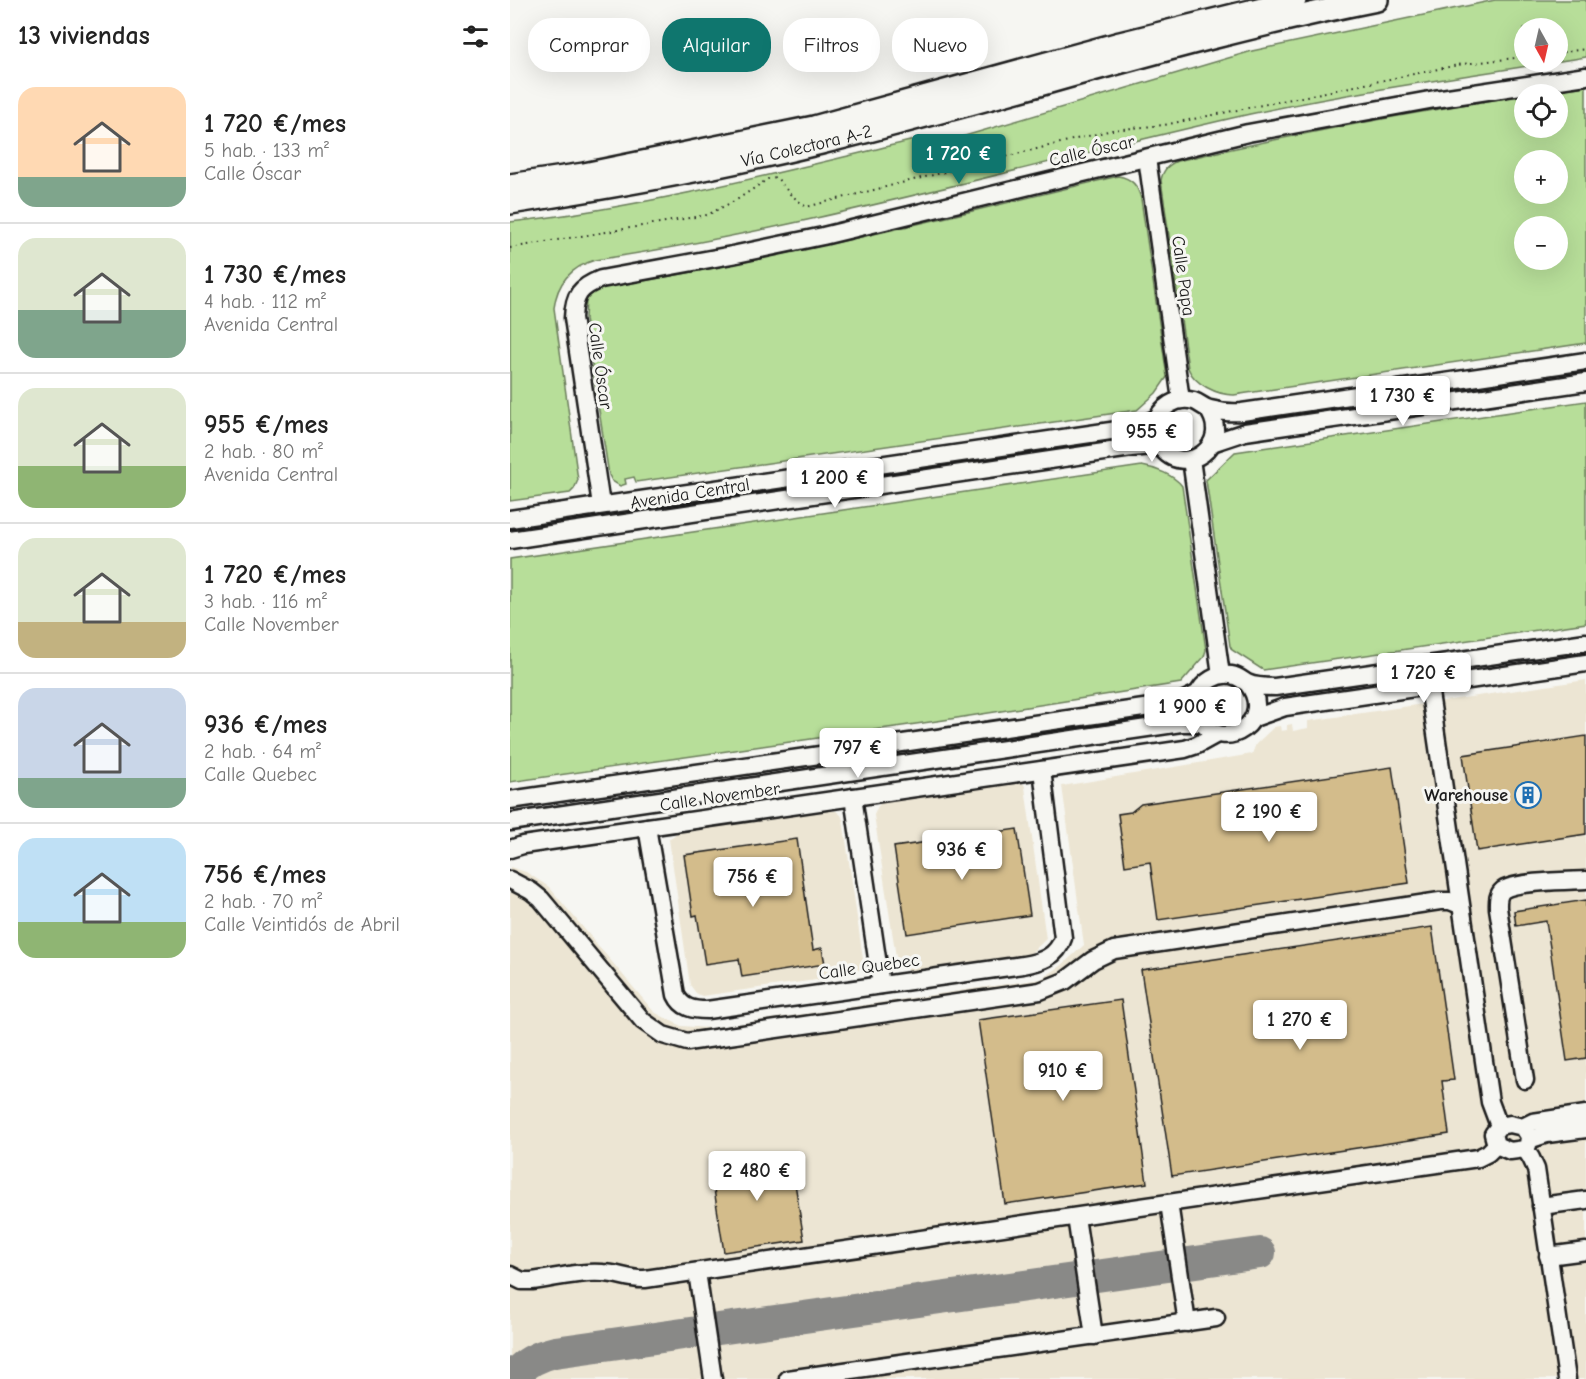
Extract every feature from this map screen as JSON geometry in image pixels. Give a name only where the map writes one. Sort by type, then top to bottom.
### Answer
[{"type":"main road","name":"Vía Colectora A-2","points":[[510,185],[584,174],[814,127],[1108,46],[1295,0]]},
{"type":"main road","name":"Vía Colectora A-2","points":[[510,203],[705,169],[822,143],[1180,46],[1377,0]]},
{"type":"street","name":"Calle Óscar","points":[[601,506],[573,318],[576,297],[591,283],[823,236],[1248,133],[1435,99],[1586,76]]},
{"type":"street","name":"Calle Papa","points":[[1147,158],[1181,400]]},
{"type":"street","points":[[1207,408],[1214,421],[1215,429],[1212,443],[1207,451],[1191,459],[1174,458],[1161,448],[1155,433],[1157,418],[1163,409],[1181,400],[1190,400],[1207,408],[1242,412],[1586,361]]},
{"type":"street","points":[[1212,443],[1245,432],[1586,382]]},
{"type":"street","name":"Avenida Central","points":[[510,519],[1138,427],[1157,418]]},
{"type":"street","name":"Avenida Central","points":[[510,540],[1137,447],[1161,448]]},
{"type":"street","points":[[1191,459],[1221,675]]},
{"type":"street","points":[[1248,684],[1263,687],[1282,686],[1586,642]]},
{"type":"street","points":[[1254,718],[1256,696],[1248,684],[1240,678],[1231,675],[1212,678],[1199,693],[1197,708],[1203,723],[1217,734],[1226,735],[1242,731],[1254,718],[1278,708],[1586,663]]},
{"type":"street","points":[[1429,686],[1490,1102],[1499,1126]]},
{"type":"street","name":"Calle November","points":[[510,800],[1178,703],[1199,693]]},
{"type":"street","name":"Calle November","points":[[510,822],[1181,723],[1203,723]]},
{"type":"street","name":"Calle November","points":[[510,849],[523,845],[1185,748],[1197,746],[1217,734]]},
{"type":"street","name":"Calle Quebec","points":[[647,827],[676,995],[679,1002],[686,1007],[707,1010],[1037,963],[1055,953],[1063,938],[1041,770]]},
{"type":"street","points":[[853,797],[881,985]]},
{"type":"street","points":[[510,880],[541,899],[643,1022],[663,1035],[687,1042],[1040,991],[1065,981],[1098,957],[1114,950],[1440,902],[1450,901],[1460,905]]},
{"type":"street","points":[[1525,1080],[1498,898],[1503,890],[1518,886],[1586,880]]},
{"type":"street","points":[[1526,1139],[1533,1122],[1586,1114]]},
{"type":"street","points":[[1496,1145],[1493,1134],[1499,1126],[1510,1124],[1526,1139],[1536,1169],[1567,1379]]},
{"type":"street","points":[[1496,1145],[1510,1151],[1526,1139],[1586,1129]]},
{"type":"street","points":[[512,1279],[532,1281],[603,1272],[633,1280],[697,1272],[1478,1158],[1488,1153],[1496,1145]]},
{"type":"street","points":[[1541,1206],[1586,1200]]},
{"type":"street","points":[[1169,1203],[1187,1323]]},
{"type":"street","points":[[1076,1216],[1094,1336]]},
{"type":"street","points":[[1548,1256],[1586,1251]]},
{"type":"street","points":[[697,1272],[713,1379]]},
{"type":"street","points":[[788,1379],[1216,1318]]},
{"type":"path","points":[[1568,51],[1586,49]]},
{"type":"path","points":[[510,248],[707,215],[738,200],[768,178],[777,178],[790,194],[806,207],[1112,130],[1164,125],[1463,64],[1514,58]]},
{"type":"shaded area","points":[[1586,680],[1586,1379],[510,1379],[510,867],[526,872],[549,887],[654,1012],[681,1026],[710,1028],[1041,979],[1061,966],[1084,945],[1062,786],[1252,754],[1256,744],[1274,727],[1280,726],[1281,731],[1287,730],[1287,725],[1292,724],[1293,731],[1308,728],[1308,721]]},
{"type":"shaded area","points":[[1020,783],[1025,787],[1046,939],[1026,958],[916,975],[909,973],[896,957],[874,815],[878,806],[882,802]]},
{"type":"shaded area","points":[[836,811],[843,820],[863,959],[858,971],[852,975],[702,996],[696,993],[690,985],[669,839],[680,831]]},
{"type":"green space","points":[[1495,0],[1586,0],[1586,57],[1568,60],[1568,18],[1514,18],[1514,68],[1292,105],[842,212],[586,263],[572,272],[562,284],[554,308],[578,480],[570,493],[510,501],[510,222],[663,198],[914,140],[932,144],[1252,51]]},
{"type":"green space","points":[[1586,86],[1586,343],[1234,395],[1214,391],[1195,379],[1188,368],[1161,180],[1169,166],[1177,161],[1306,133],[1514,97],[1514,138],[1568,138],[1568,89]]},
{"type":"green space","points":[[1118,176],[1134,183],[1141,199],[1167,377],[1156,393],[1137,410],[636,482],[634,477],[625,479],[626,484],[620,486],[612,481],[609,475],[585,319],[586,299],[596,291],[864,236]]},
{"type":"green space","points":[[1586,401],[1586,623],[1263,670],[1232,650],[1206,480],[1235,452]]},
{"type":"green space","points":[[1142,466],[1164,473],[1182,486],[1206,650],[1204,657],[1181,683],[944,720],[510,782],[510,559]]},
{"type":"building","name":"Warehouse","points":[[1586,736],[1586,834],[1477,851],[1463,755]]},
{"type":"building","points":[[1392,767],[1409,883],[1158,920],[1150,862],[1125,866],[1118,814],[1131,812],[1141,804]]},
{"type":"building","points":[[1017,829],[1030,915],[907,934],[894,847]]},
{"type":"building","points":[[797,839],[813,950],[822,948],[825,964],[742,977],[739,959],[705,964],[697,915],[693,916],[684,855]]},
{"type":"building","points":[[1586,900],[1586,1058],[1567,1061],[1546,921],[1516,926],[1514,911]]},
{"type":"building","points":[[1432,927],[1454,1080],[1442,1081],[1449,1134],[1172,1176],[1141,970]]},
{"type":"building","points":[[1121,1000],[1147,1183],[1005,1204],[978,1020]]},
{"type":"building","points":[[790,1152],[804,1240],[724,1252],[710,1164]]},
{"type":"taxiway","points":[[511,1379],[530,1361],[555,1352],[1260,1253]]},
{"type":"place","name":"Warehouse","points":[[1528,795]]}]
